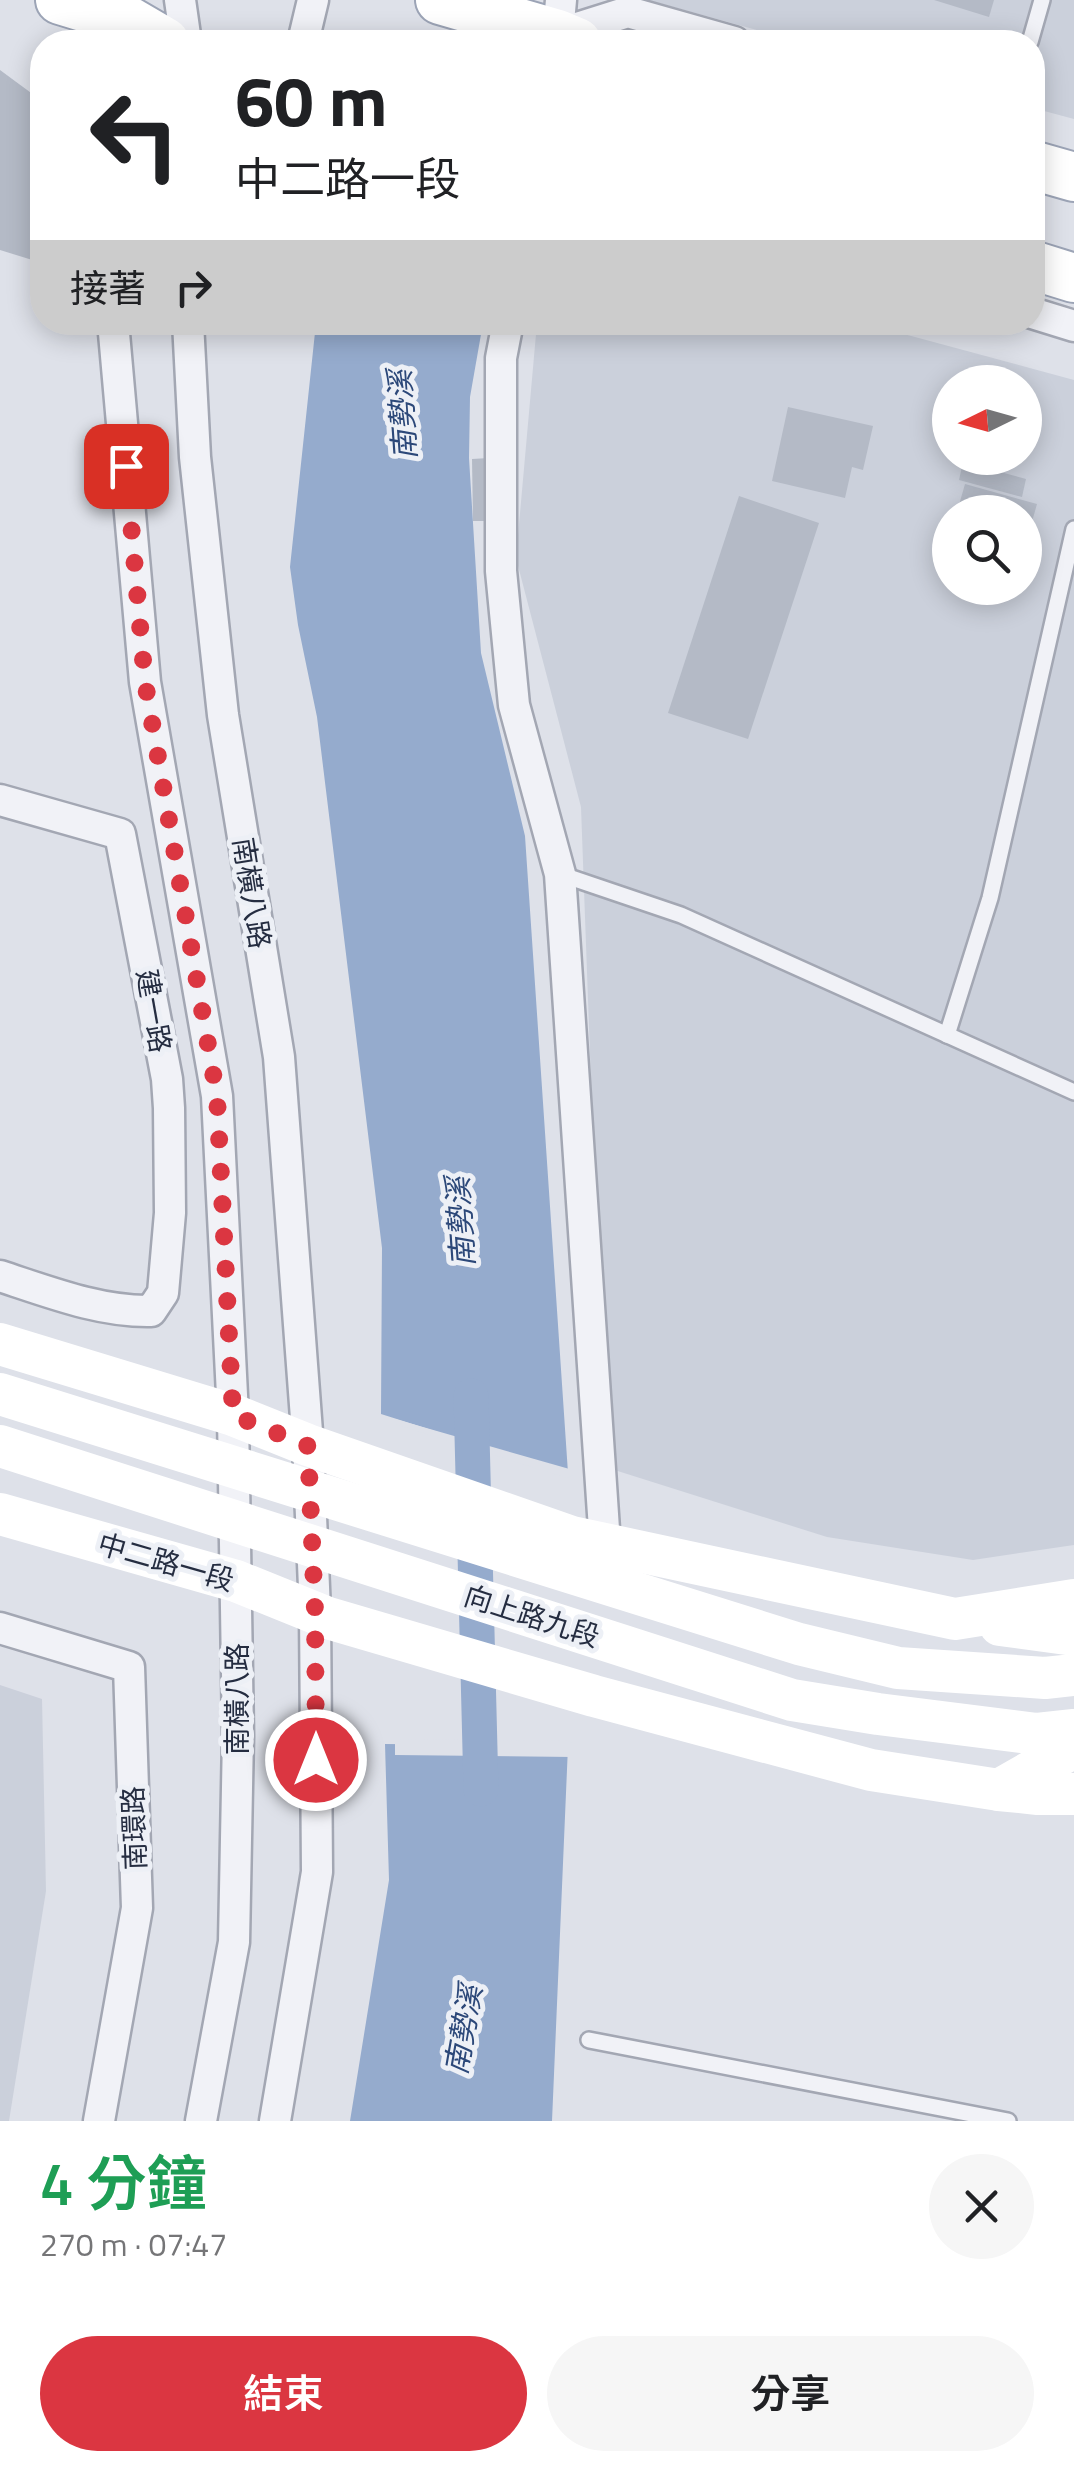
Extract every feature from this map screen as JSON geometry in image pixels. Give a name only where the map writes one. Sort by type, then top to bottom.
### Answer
[{"type":"main road","points":[[60,0],[141,26]]},
{"type":"main road","points":[[440,0],[556,26]]},
{"type":"main road","points":[[1045,169],[1074,177]]},
{"type":"main road","points":[[1045,269],[1074,278]]},
{"type":"main road","points":[[0,1344],[233,1415],[317,1448],[589,1541],[955,1618],[1074,1635]]},
{"type":"main road","name":"向上路九段","points":[[0,1394],[799,1644],[898,1668],[1045,1678],[1074,1675]]},
{"type":"main road","name":"向上路九段","points":[[0,1446],[792,1700],[1037,1734],[1074,1730]]},
{"type":"main road","name":"中二路一段","points":[[0,1514],[236,1581],[322,1614],[594,1696],[871,1770],[999,1790]]},
{"type":"main road","points":[[955,1618],[1074,1600]]},
{"type":"main road","points":[[955,1618],[1074,1617]]},
{"type":"main road","points":[[999,1790],[1074,1748]]},
{"type":"main road","points":[[999,1790],[1074,1774]]},
{"type":"main road","points":[[999,1790],[1074,1794]]},
{"type":"street","points":[[180,0],[184,30]]},
{"type":"street","points":[[306,30],[313,0]]},
{"type":"street","points":[[556,26],[628,12],[692,30]]},
{"type":"street","points":[[1045,318],[1074,326]]},
{"type":"street","name":"南橫八路","points":[[114,335],[145,682],[217,1096],[233,1415],[238,1736],[234,1942],[201,2121]]},
{"type":"street","name":"南橫八路","points":[[189,335],[195,458],[223,715],[279,1056],[317,1448],[322,1614],[317,1872],[275,2121]]},
{"type":"street","points":[[506,335],[502,358],[501,571],[514,705],[560,874],[589,1541]]},
{"type":"street","points":[[0,800],[120,834],[170,824]]},
{"type":"street","name":"建一路","points":[[0,1276],[126,1312],[151,1312],[163,1293],[170,1213],[169,1108],[120,834]]},
{"type":"street","name":"南環路","points":[[0,1628],[129,1668],[137,1908],[99,2121]]},
{"type":"lane","points":[[1033,30],[1042,0]]},
{"type":"lane","points":[[947,1036],[990,898],[1074,529]]},
{"type":"lane","points":[[560,874],[681,915],[1074,1092]]},
{"type":"lane","points":[[589,2040],[1008,2121]]},
{"type":"shaded area","points":[[648,0],[1074,0],[1074,119],[1045,111],[1045,30],[757,30]]},
{"type":"shaded area","points":[[536,335],[907,335],[1018,365],[932,365],[932,475],[1042,475],[1042,371],[1074,380],[1074,1545],[973,1560],[827,1537],[605,1467],[581,807],[516,558]]},
{"type":"shaded area","points":[[0,1685],[42,1699],[46,1891],[9,2121],[0,2121]]},
{"type":"water","points":[[315,335],[481,335],[470,397],[469,458],[481,653],[525,836],[568,1473],[381,1414],[382,1248],[317,717],[290,567]]},
{"type":"water","points":[[385,1744],[568,1746],[552,2121],[350,2121],[389,1880]]},
{"type":"pier","points":[[365,0],[533,0],[529,30],[356,30]]},
{"type":"pier","points":[[395,1419],[573,1470],[573,1475],[567,1478],[395,1424]]},
{"type":"pier","points":[[395,1739],[569,1741],[573,1744],[573,1757],[395,1755]]},
{"type":"building","points":[[934,0],[994,0],[989,17]]},
{"type":"building","points":[[0,70],[30,92],[30,259],[0,250]]},
{"type":"building","points":[[788,407],[873,426],[863,470],[852,467],[845,498],[772,481]]},
{"type":"building","points":[[489,458],[490,521],[473,521],[472,459]]},
{"type":"building","points":[[960,475],[1011,475],[1026,479],[1022,495],[959,480]]},
{"type":"building","points":[[965,484],[1005,495],[962,495]]},
{"type":"building","points":[[739,496],[819,523],[748,739],[668,713]]},
{"type":"waterway","name":"南勢溪","points":[[471,1396],[481,1789]]},
{"type":"route","points":[[126,466],[145,682],[217,1096],[233,1415],[308,1446],[316,1760]]}]
